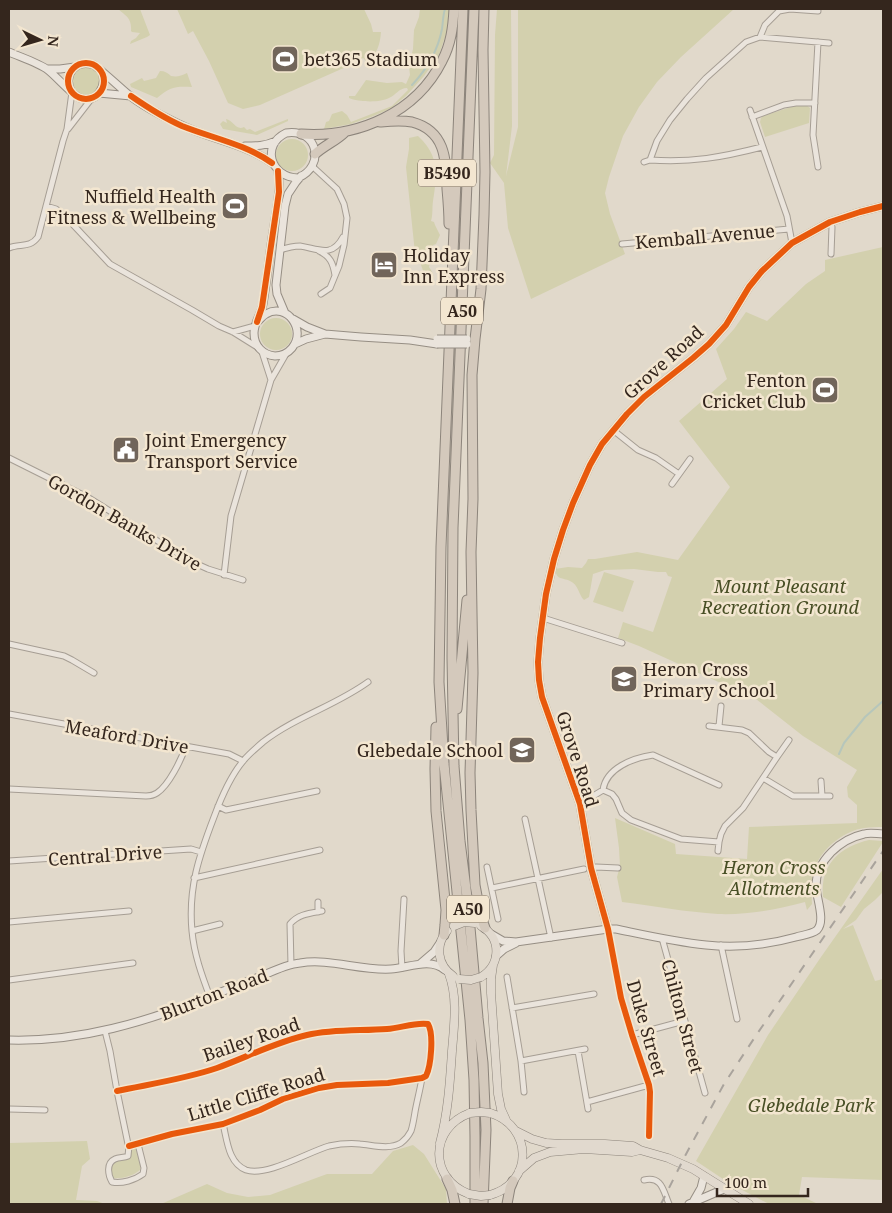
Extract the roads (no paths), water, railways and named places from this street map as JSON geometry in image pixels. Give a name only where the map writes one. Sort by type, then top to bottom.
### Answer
[{"type":"highway","points":[[301,134],[345,132],[378,122],[406,105],[431,80],[443,60],[451,38],[454,9]]},
{"type":"highway","name":"A50","points":[[442,939],[446,925],[446,910],[435,792],[436,725],[463,9]]},
{"type":"highway","points":[[476,9],[483,50]]},
{"type":"highway","name":"A50","points":[[476,9],[452,576],[452,697],[457,808],[484,1078],[486,1130],[484,1204]]},
{"type":"highway","name":"A50","points":[[457,808],[458,696],[471,552],[473,499],[471,342],[480,290],[486,172],[483,50],[484,9]]},
{"type":"highway","name":"B5490","points":[[378,122],[401,121],[415,123],[433,134],[441,146],[446,160],[452,274]]},
{"type":"highway","points":[[315,154],[345,132]]},
{"type":"highway","name":"A50","points":[[471,552],[473,673],[470,773],[471,810],[475,885],[481,917],[488,931]]},
{"type":"highway","name":"A50","points":[[439,682],[444,764],[470,1020],[476,1137],[475,1204]]},
{"type":"highway","points":[[448,1179],[455,1204]]},
{"type":"highway","points":[[507,1204],[513,1181]]},
{"type":"main road","name":"A50","points":[[448,1179],[439,1159],[440,1143],[447,1113],[454,1006],[453,988],[448,972],[440,959],[439,949],[442,939],[454,926],[464,922],[475,923],[488,931],[496,943],[496,956]]},
{"type":"main road","points":[[448,1179],[457,1188],[469,1194],[490,1195],[502,1190],[513,1181],[522,1164],[521,1143],[516,1131],[506,1120],[499,1103],[491,979],[496,956]]},
{"type":"main road","points":[[448,972],[460,979],[471,980],[481,978],[493,965]]},
{"type":"main road","points":[[440,1143],[451,1124],[464,1116],[481,1112],[490,1113],[506,1120]]},
{"type":"main road","points":[[516,1131],[546,1143],[594,1143],[632,1146],[668,1158],[694,1170],[749,1204]]},
{"type":"main road","points":[[519,1171],[534,1158],[550,1152],[584,1149],[632,1152],[640,1150]]},
{"type":"street","points":[[760,37],[765,25],[779,11],[811,9],[818,11]]},
{"type":"street","points":[[650,160],[657,141],[670,120],[706,78],[746,42],[760,37],[829,43]]},
{"type":"street","points":[[818,42],[813,135],[818,166]]},
{"type":"street","points":[[9,52],[47,69],[72,92],[84,99],[96,95],[131,96]]},
{"type":"street","points":[[9,248],[27,245],[38,237],[63,141],[68,129],[72,106],[72,92],[68,78],[70,73],[80,64],[94,65],[131,96],[181,126],[263,156],[282,174],[298,178],[301,176]]},
{"type":"street","points":[[47,69],[60,70],[76,67]]},
{"type":"street","points":[[68,129],[102,88],[104,82],[101,72]]},
{"type":"street","points":[[752,117],[784,104],[815,103]]},
{"type":"street","points":[[750,110],[786,216],[792,243]]},
{"type":"street","points":[[240,146],[268,145],[286,133],[301,134],[314,145],[315,154],[312,166],[296,182],[288,194],[285,206],[276,285],[277,294],[285,313],[292,319],[325,334],[471,342]]},
{"type":"street","points":[[272,163],[272,152],[276,141]]},
{"type":"street","points":[[644,162],[650,160],[702,160],[729,156],[762,147]]},
{"type":"street","points":[[312,166],[333,184],[344,204],[347,218],[343,250],[335,276],[330,288],[321,294]]},
{"type":"street","points":[[271,380],[254,333],[262,307],[279,192],[278,171]]},
{"type":"street","points":[[46,206],[56,209],[64,215],[110,264],[218,326],[233,332],[268,355],[286,354],[295,344],[325,334]]},
{"type":"street","name":"Grove Road","points":[[608,929],[588,868],[580,804],[542,697],[539,680],[538,662],[546,594],[563,530],[590,465],[602,444],[644,397],[693,358],[726,325],[762,271],[792,243],[830,222],[883,206]]},
{"type":"street","points":[[830,222],[832,227],[831,254]]},
{"type":"street","name":"Kemball Avenue","points":[[622,244],[789,229]]},
{"type":"street","points":[[280,250],[294,246],[317,250],[334,249],[345,234]]},
{"type":"street","points":[[317,250],[332,260],[335,276]]},
{"type":"street","points":[[233,332],[256,324],[264,315],[272,312],[285,313]]},
{"type":"street","points":[[292,319],[298,334],[295,344]]},
{"type":"street","name":"Gordon Banks Drive","points":[[9,458],[91,499],[188,560],[224,575],[231,516],[271,380],[286,354]]},
{"type":"street","points":[[613,430],[638,450],[656,458],[679,474]]},
{"type":"street","points":[[672,484],[690,459]]},
{"type":"street","points":[[224,575],[243,580]]},
{"type":"street","points":[[543,618],[622,643]]},
{"type":"street","points":[[9,644],[64,656],[94,673]]},
{"type":"street","points":[[210,997],[200,969],[192,932],[191,906],[194,878],[201,852],[218,806],[231,780],[243,761],[263,742],[368,682]]},
{"type":"street","points":[[719,726],[721,706]]},
{"type":"street","name":"Meaford Drive","points":[[9,714],[230,754],[243,761]]},
{"type":"street","points":[[709,726],[742,730],[749,733],[777,757]]},
{"type":"street","points":[[718,851],[721,834],[725,826],[743,808],[789,740]]},
{"type":"street","points":[[9,789],[152,795],[161,790],[176,769],[186,746]]},
{"type":"street","points":[[580,804],[603,790],[615,769],[620,765],[653,755],[719,786]]},
{"type":"street","points":[[764,778],[793,796],[830,796]]},
{"type":"street","points":[[822,781],[822,796]]},
{"type":"street","points":[[603,790],[612,794],[622,813],[631,820],[681,839],[719,842]]},
{"type":"street","points":[[218,806],[226,810],[317,791]]},
{"type":"street","points":[[525,820],[551,938]]},
{"type":"street","points":[[488,931],[503,940],[516,942],[608,929],[706,945],[764,944],[782,941],[811,933],[819,928],[821,917],[816,886],[817,876],[830,854],[851,838],[864,834],[883,834]]},
{"type":"street","name":"Central Drive","points":[[9,861],[191,849],[201,852]]},
{"type":"street","points":[[194,878],[320,850]]},
{"type":"street","points":[[487,866],[498,919]]},
{"type":"street","points":[[492,888],[588,868],[618,868]]},
{"type":"street","points":[[402,968],[400,951],[404,899]]},
{"type":"street","points":[[291,965],[290,924],[305,914],[320,911],[318,902]]},
{"type":"street","points":[[9,922],[129,911]]},
{"type":"street","points":[[192,932],[220,924]]},
{"type":"street","name":"Duke Street","points":[[608,929],[621,998],[649,1085],[649,1136]]},
{"type":"street","name":"Chilton Street","points":[[662,938],[705,1093]]},
{"type":"street","name":"Blurton Road","points":[[419,964],[434,952],[442,939]]},
{"type":"street","points":[[496,956],[516,942]]},
{"type":"street","points":[[721,946],[737,1019]]},
{"type":"street","points":[[9,980],[133,963]]},
{"type":"street","name":"Blurton Road","points":[[9,1040],[66,1038],[105,1031],[160,1016],[278,969],[299,963],[331,963],[372,969],[402,968],[419,964],[435,965],[448,972]]},
{"type":"street","points":[[507,977],[524,1092]]},
{"type":"street","points":[[512,1008],[594,994]]},
{"type":"street","points":[[632,1035],[684,1021]]},
{"type":"street","name":"Bailey Road","points":[[117,1091],[200,1074],[289,1040],[324,1031],[392,1029],[422,1023],[428,1024],[430,1027],[432,1044],[429,1071],[422,1078]]},
{"type":"street","points":[[105,1031],[129,1146],[128,1156],[114,1159],[110,1164],[108,1172],[112,1182],[122,1182],[137,1178],[143,1174],[144,1168],[138,1144]]},
{"type":"street","points":[[520,1061],[585,1049]]},
{"type":"street","points":[[578,1051],[588,1109]]},
{"type":"street","points":[[223,1124],[229,1150],[234,1160],[240,1166],[252,1171],[270,1168],[330,1146],[360,1144],[390,1146],[401,1143],[411,1132],[422,1078]]},
{"type":"street","name":"Little Cliffe Road","points":[[129,1146],[172,1134],[223,1124],[283,1099],[319,1088],[338,1085],[388,1083],[422,1078]]},
{"type":"street","points":[[587,1102],[649,1085]]},
{"type":"street","points":[[9,1109],[45,1110]]},
{"type":"street","points":[[691,1203],[700,1188],[704,1176]]},
{"type":"street","points":[[644,1180],[654,1179],[657,1181],[669,1204]]},
{"type":"street","points":[[691,1203],[724,1189]]},
{"type":"waterway","points":[[412,85],[435,52],[442,29],[445,9]]},
{"type":"waterway","points":[[839,754],[844,743],[865,717],[883,701]]},
{"type":"railway","points":[[661,1204],[724,1084],[883,851]]},
{"type":"place","name":"bet365 Stadium","points":[[285,59]]},
{"type":"place","name":"Nuffield Health Fitness & Wellbeing","points":[[235,206]]},
{"type":"place","name":"Holiday Inn Express","points":[[384,265]]},
{"type":"place","name":"Fenton Cricket Club","points":[[825,390]]},
{"type":"place","name":"Joint Emergency Transport Service","points":[[126,450]]},
{"type":"place","name":"Heron Cross Primary School","points":[[624,679]]},
{"type":"place","name":"Glebedale School","points":[[522,750]]},
{"type":"park label","name":"Mount Pleasant Recreation Ground","points":[[780,596]]},
{"type":"park label","name":"Heron Cross Allotments","points":[[774,878]]},
{"type":"park label","name":"Glebedale Park","points":[[811,1105]]}]
